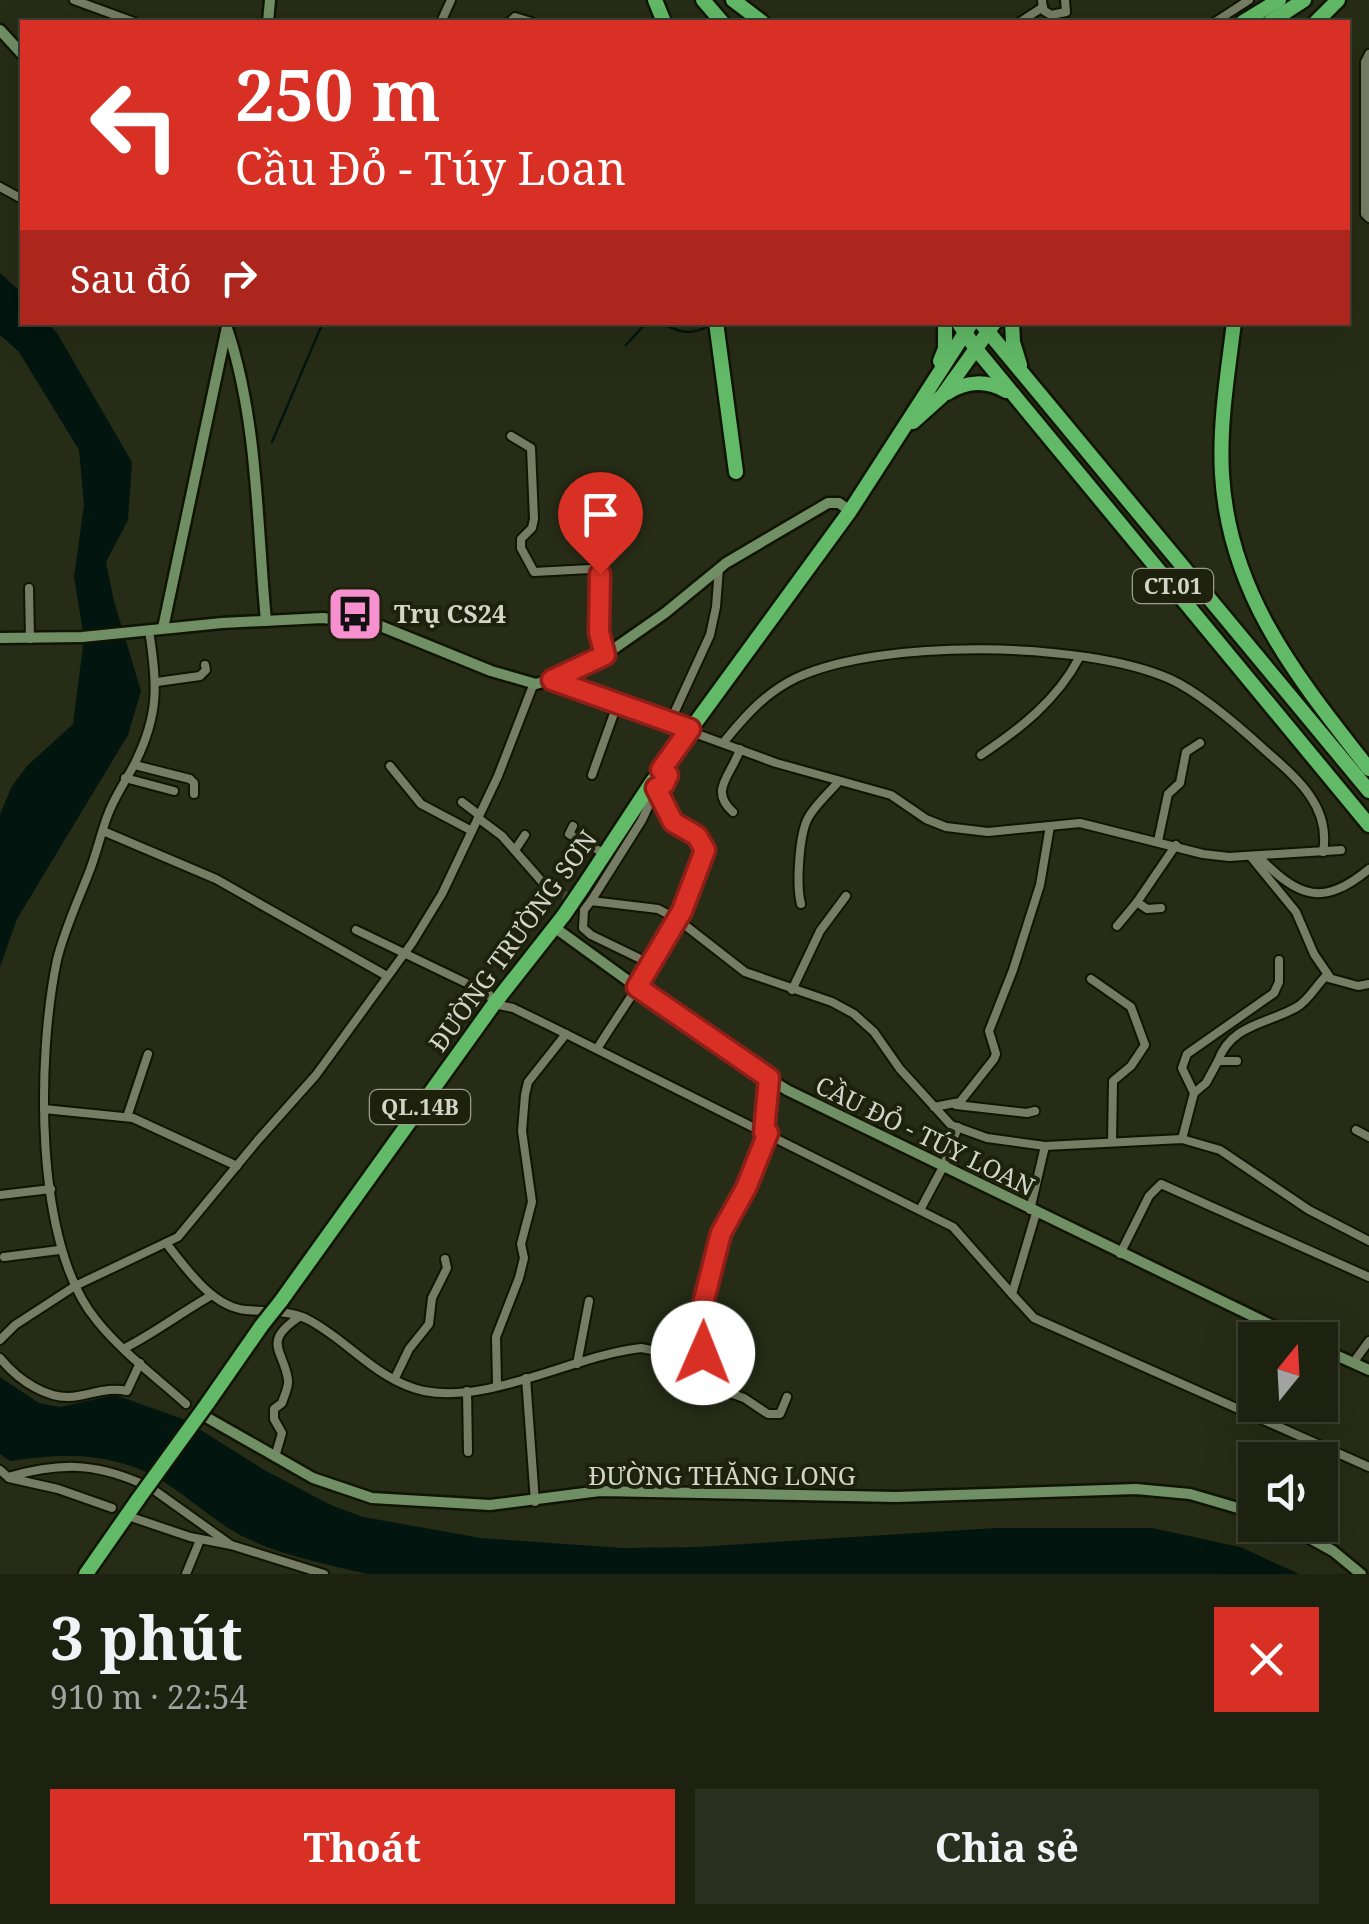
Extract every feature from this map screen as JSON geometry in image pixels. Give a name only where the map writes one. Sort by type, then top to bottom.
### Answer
[{"type":"highway","points":[[703,0],[720,20]]},
{"type":"highway","points":[[732,0],[759,20]]},
{"type":"highway","points":[[1273,20],[1304,0]]},
{"type":"highway","points":[[1318,20],[1338,0]]},
{"type":"highway","points":[[1246,20],[1275,3]]},
{"type":"highway","points":[[716,325],[735,469]]},
{"type":"highway","points":[[929,386],[945,348],[945,325]]},
{"type":"highway","points":[[1012,325],[1016,356],[1056,414]]},
{"type":"highway","points":[[1234,325],[1222,433],[1222,473],[1226,513],[1246,586],[1280,652],[1369,769]]},
{"type":"highway","points":[[965,326],[976,348]]},
{"type":"highway","name":"ĐƯỜNG TRƯỜNG SƠN","points":[[86,1574],[128,1516],[140,1491],[206,1410],[262,1325],[494,1004],[559,921],[587,894],[605,854],[661,770],[905,430],[965,326]]},
{"type":"highway","name":"ĐƯỜNG TRƯỜNG SƠN","points":[[905,430],[942,396],[988,326]]},
{"type":"highway","name":"CT.01","points":[[988,326],[1056,414],[1369,791]]},
{"type":"highway","name":"CT.01","points":[[976,348],[1369,825]]},
{"type":"highway","points":[[942,396],[957,386],[993,384],[1005,390],[1041,426]]},
{"type":"street","points":[[74,0],[129,20]]},
{"type":"street","points":[[1023,20],[1043,4],[1051,15],[1064,13],[1065,0]]},
{"type":"street","points":[[1218,20],[1250,0]]},
{"type":"street","points":[[0,30],[20,52]]},
{"type":"street","points":[[1369,54],[1365,62],[1365,214],[1369,218]]},
{"type":"street","points":[[227,325],[237,356],[249,427],[266,622]]},
{"type":"street","points":[[163,628],[227,325]]},
{"type":"street","points":[[510,436],[531,448],[533,463],[534,520],[530,532],[521,538],[521,548],[534,572],[590,569],[600,574],[599,632],[605,655]]},
{"type":"street","points":[[0,638],[82,638],[163,628],[323,618],[378,625],[490,671],[534,683],[552,680],[605,655],[665,613],[719,568],[828,502],[839,503],[850,511]]},
{"type":"street","points":[[670,722],[710,635],[719,568]]},
{"type":"street","points":[[29,588],[30,639]]},
{"type":"street","points":[[146,630],[157,682],[153,715],[103,831],[58,960],[44,1109],[59,1250],[75,1286],[97,1321],[186,1404]]},
{"type":"street","points":[[723,742],[754,706],[777,688],[804,674],[844,662],[931,650],[1010,650],[1133,667],[1167,678],[1233,721],[1307,790],[1325,830],[1322,852]]},
{"type":"street","points":[[981,755],[1038,712],[1079,658]]},
{"type":"street","points":[[157,682],[200,676],[206,665]]},
{"type":"street","points":[[552,680],[740,749],[891,795],[926,819],[946,827],[973,832],[1080,823],[1203,854],[1255,857],[1341,850]]},
{"type":"street","points":[[0,1340],[14,1325],[75,1286],[166,1243],[191,1225],[236,1166],[316,1075],[404,954],[442,894],[534,683]]},
{"type":"street","points":[[592,775],[617,705]]},
{"type":"street","points":[[1158,841],[1168,794],[1180,783],[1186,752],[1200,743]]},
{"type":"street","points":[[733,812],[722,803],[720,791],[740,749]]},
{"type":"street","points":[[135,764],[190,779],[194,782],[194,794]]},
{"type":"street","points":[[390,766],[421,804],[472,832]]},
{"type":"street","points":[[651,964],[591,936],[583,928],[587,894],[642,820],[656,788],[664,784],[668,775],[661,770]]},
{"type":"street","points":[[125,778],[174,791]]},
{"type":"street","points":[[801,904],[800,850],[808,818],[840,781]]},
{"type":"street","points":[[597,1049],[677,919],[702,864],[705,850],[697,836],[673,822],[656,788]]},
{"type":"street","points":[[462,802],[514,850],[551,892]]},
{"type":"street","points":[[573,826],[569,834],[605,854]]},
{"type":"street","points":[[934,1107],[960,1102],[994,1060],[989,1031],[1040,885],[1050,826]]},
{"type":"street","points":[[103,831],[216,879],[388,976]]},
{"type":"street","points":[[514,850],[525,835]]},
{"type":"street","points":[[1117,926],[1176,845]]},
{"type":"street","points":[[1255,857],[1285,880],[1318,896],[1340,891],[1368,870]]},
{"type":"street","points":[[1255,857],[1296,912],[1329,976],[1358,986],[1369,984]]},
{"type":"street","points":[[587,894],[648,906],[677,919],[744,972],[832,1002],[854,1014],[874,1032],[900,1069],[950,1125],[987,1138],[1045,1146],[1182,1139],[1220,1150],[1309,1210],[1369,1242]]},
{"type":"street","points":[[792,990],[820,931],[846,896]]},
{"type":"street","points":[[1137,902],[1147,909],[1162,908]]},
{"type":"street","name":"CẦU ĐỎ - TÚY LOAN","points":[[559,921],[637,987],[769,1078],[1264,1322]]},
{"type":"street","points":[[356,930],[492,996],[494,1004],[513,1008],[953,1227],[1034,1318],[1369,1466]]},
{"type":"street","points":[[1194,1093],[1182,1068],[1187,1054],[1274,994],[1279,982],[1279,960]]},
{"type":"street","points":[[1182,1139],[1194,1093],[1206,1083],[1223,1048],[1256,1023],[1299,1006],[1329,976]]},
{"type":"street","points":[[1091,979],[1131,1008],[1145,1046],[1131,1066],[1113,1081],[1112,1141]]},
{"type":"street","points":[[497,1384],[496,1337],[519,1278],[524,1258],[521,1244],[532,1202],[522,1131],[525,1095],[528,1082],[566,1034]]},
{"type":"street","points":[[127,1117],[148,1054]]},
{"type":"street","points":[[1218,1061],[1237,1061]]},
{"type":"street","points":[[693,1374],[703,1353],[704,1300],[721,1233],[746,1188],[766,1132],[769,1078]]},
{"type":"street","points":[[951,1104],[1027,1114],[1035,1111]]},
{"type":"street","points":[[44,1109],[127,1117],[236,1166]]},
{"type":"street","points":[[920,1210],[958,1128]]},
{"type":"street","points":[[1356,1130],[1369,1137]]},
{"type":"street","points":[[1012,1294],[1045,1146]]},
{"type":"street","points":[[1120,1254],[1149,1196],[1161,1184],[1369,1277]]},
{"type":"street","points":[[0,1195],[50,1188]]},
{"type":"street","points":[[166,1243],[224,1303],[307,1320],[372,1367],[424,1390],[468,1390],[642,1348],[658,1351],[699,1382],[744,1398],[768,1414],[780,1414],[787,1397]]},
{"type":"street","points":[[4,1257],[59,1250]]},
{"type":"street","points":[[395,1378],[409,1349],[430,1324],[432,1298],[448,1268],[445,1259]]},
{"type":"street","points":[[125,1348],[160,1330],[212,1294]]},
{"type":"street","points":[[577,1364],[589,1301]]},
{"type":"street","points":[[275,1457],[282,1433],[274,1419],[274,1409],[282,1403],[288,1381],[276,1349],[280,1336],[299,1317]]},
{"type":"street","points":[[1353,1363],[1369,1342]]},
{"type":"street","points":[[1338,1356],[1369,1370]]},
{"type":"street","points":[[0,1358],[36,1388],[60,1398],[108,1388],[128,1391],[140,1363]]},
{"type":"street","points":[[526,1378],[535,1502]]},
{"type":"street","points":[[468,1390],[468,1452]]},
{"type":"street","name":"ĐƯỜNG THĂNG LONG","points":[[206,1410],[313,1478],[372,1498],[490,1506],[600,1492],[896,1497],[1136,1489],[1190,1494],[1238,1508]]},
{"type":"street","points":[[3,1475],[62,1465],[91,1467],[140,1491]]},
{"type":"street","points":[[3,1475],[112,1508]]},
{"type":"street","points":[[154,1490],[230,1545]]},
{"type":"street","points":[[128,1516],[324,1574]]},
{"type":"street","points":[[186,1574],[200,1540]]},
{"type":"street","points":[[1317,1542],[1361,1574]]},
{"type":"shaded area","points":[[0,273],[20,291],[20,325],[50,325],[57,333],[132,462],[128,520],[106,562],[141,691],[128,735],[17,919],[0,967],[0,814],[12,786],[27,766],[73,724],[84,638],[74,577],[84,505],[79,450],[19,352],[0,335]]},
{"type":"shaded area","points":[[0,1377],[39,1403],[60,1407],[115,1395],[183,1419],[266,1471],[331,1505],[363,1517],[481,1538],[623,1548],[696,1547],[996,1528],[1152,1528],[1240,1547],[1299,1574],[367,1574],[256,1543],[158,1479],[129,1465],[79,1456],[10,1461],[0,1454]]},
{"type":"waterway","points":[[272,442],[322,325]]},
{"type":"waterway","points":[[626,345],[644,325]]},
{"type":"waterway","points":[[664,325],[683,332],[708,326]]},
{"type":"tunnel","points":[[551,892],[591,901]]},
{"type":"place","name":"Trụ CS24","points":[[355,614]]},
{"type":"route","points":[[600,574],[599,632],[605,655],[552,680],[690,729],[661,770],[668,775],[664,784],[656,788],[673,822],[697,836],[705,850],[682,911],[637,987],[769,1078],[764,1132],[768,1133],[746,1188],[721,1233],[704,1300],[703,1353]]}]
